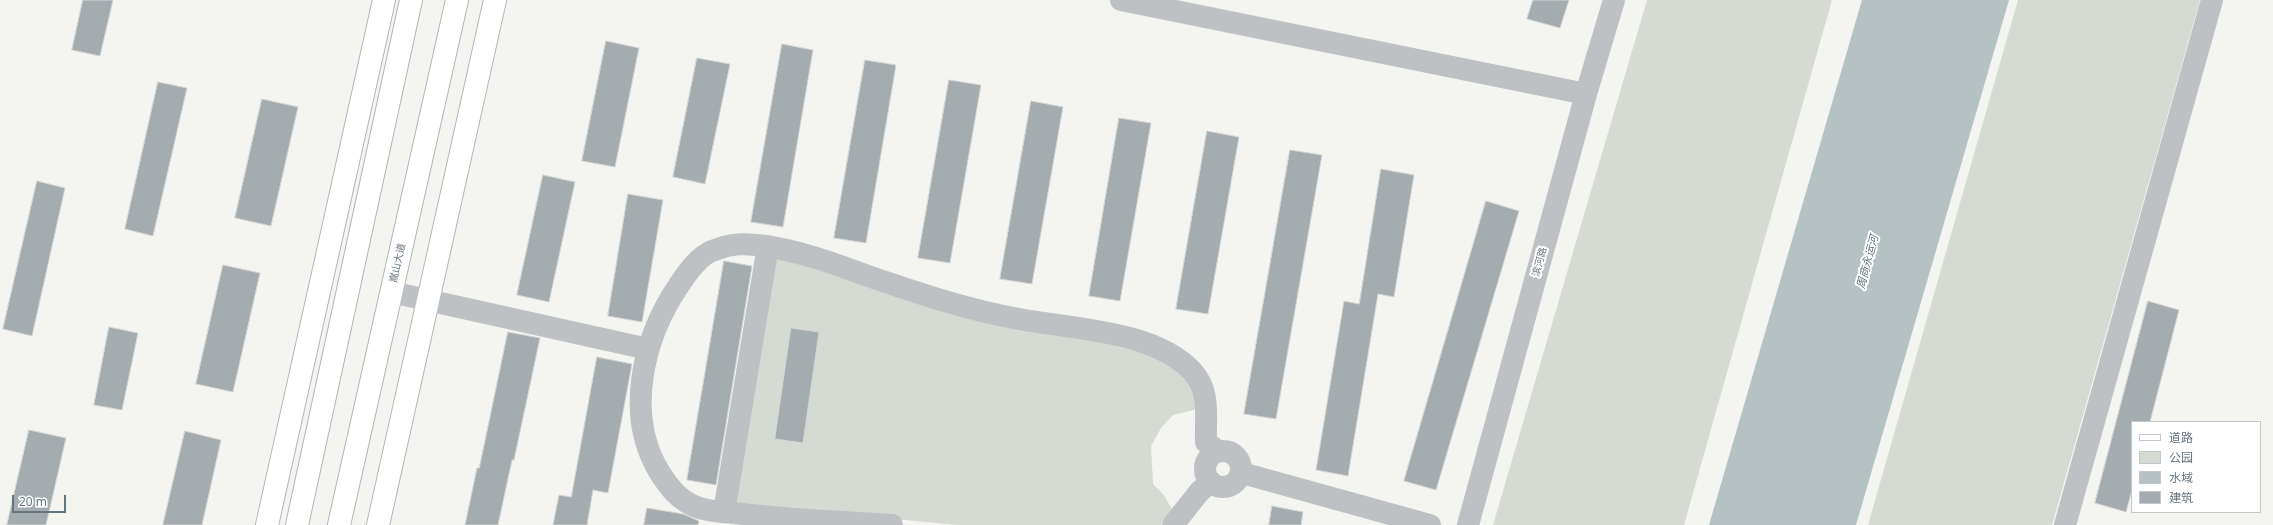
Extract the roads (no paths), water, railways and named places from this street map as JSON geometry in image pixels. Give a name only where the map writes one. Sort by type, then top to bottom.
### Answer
[{"type":"main road","points":[[267,525],[384,0]]},
{"type":"main road","points":[[297,525],[411,0]]},
{"type":"main road","name":"嵩山大道","points":[[339,525],[457,0]]},
{"type":"main road","points":[[378,525],[495,0]]},
{"type":"street","points":[[1121,0],[1586,94]]},
{"type":"street","name":"滨河路","points":[[1468,525],[1586,94],[1614,0]]},
{"type":"street","points":[[2066,525],[2212,0]]},
{"type":"street","points":[[892,525],[808,520],[724,512],[695,507],[672,492],[656,466],[645,439],[640,399],[648,349],[665,305],[687,272],[709,252],[736,243],[768,246],[805,255],[985,313],[1111,334],[1152,345],[1171,355],[1192,370],[1205,390],[1206,442],[1218,451]]},
{"type":"street","points":[[724,512],[768,246]]},
{"type":"street","points":[[391,292],[648,349]]},
{"type":"street","points":[[1228,450],[1236,455],[1241,463],[1242,473],[1237,482],[1229,487],[1219,487],[1211,482],[1205,474],[1205,464],[1210,456],[1218,451],[1228,450]]},
{"type":"street","points":[[1242,473],[1430,525]]},
{"type":"street","points":[[1173,525],[1200,490],[1211,482]]},
{"type":"water","name":"周商永运河","points":[[1862,0],[2009,0],[1856,525],[1709,525]]}]
